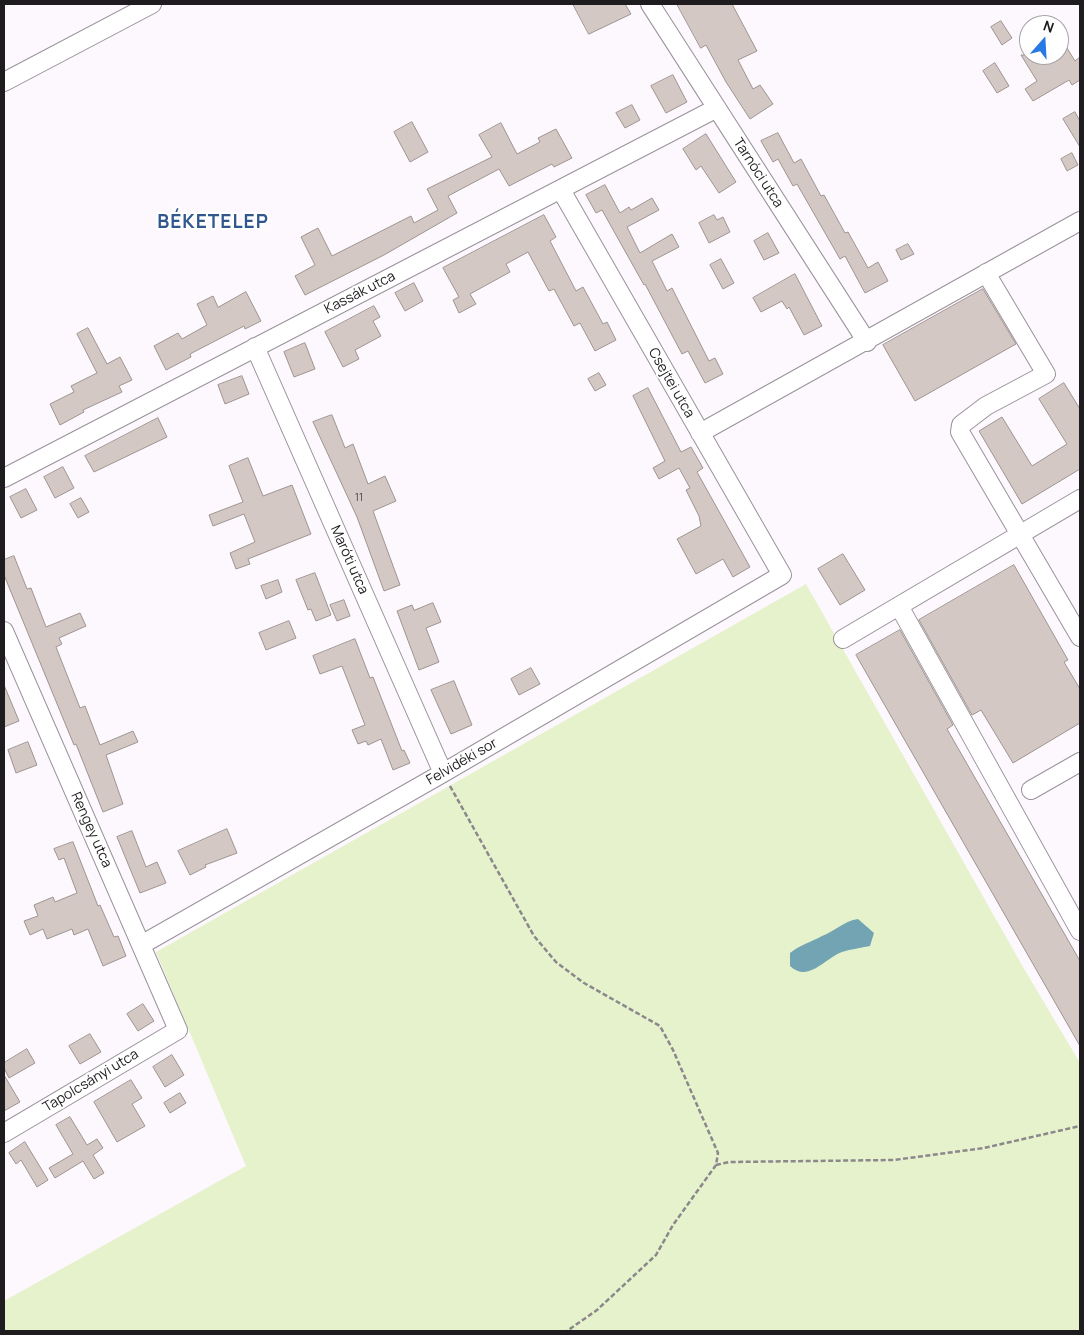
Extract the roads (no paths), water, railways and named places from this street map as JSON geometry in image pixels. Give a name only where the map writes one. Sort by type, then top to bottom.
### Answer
[{"type":"street","points":[[4,82],[152,4]]},
{"type":"street","name":"Tarnóci utca","points":[[650,4],[866,342]]},
{"type":"street","name":"Kassák utca","points":[[4,478],[255,346],[717,108]]},
{"type":"street","name":"Csejtei utca","points":[[561,190],[782,575]]},
{"type":"street","points":[[700,434],[1080,220]]},
{"type":"street","points":[[986,273],[1046,374],[986,406],[961,425],[960,432],[1080,636]]},
{"type":"street","name":"Maróti utca","points":[[255,346],[443,774]]},
{"type":"street","points":[[843,639],[1080,499]]},
{"type":"street","name":"Felvidéki sor","points":[[141,945],[443,774],[782,575]]},
{"type":"street","points":[[899,606],[1080,932]]},
{"type":"street","name":"Rengey utca","points":[[4,631],[178,1030]]},
{"type":"street","points":[[1031,790],[1080,762]]},
{"type":"street","name":"Tapolcsányi utca","points":[[4,1133],[178,1030]]},
{"type":"water","points":[[858,919],[874,933],[870,946],[842,952],[810,971],[797,971],[790,966],[790,953],[794,950],[844,924]]},
{"type":"district","name":"BÉKETELEP","points":[[213,223]]}]
